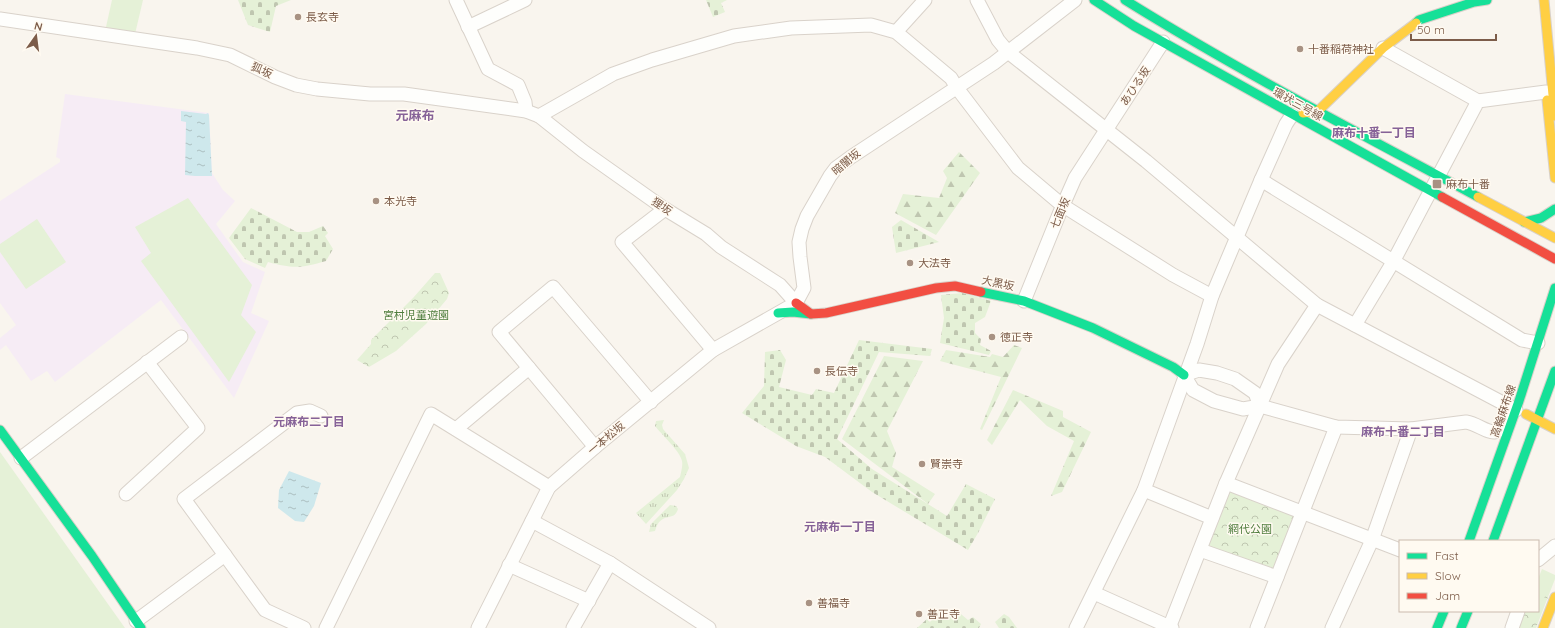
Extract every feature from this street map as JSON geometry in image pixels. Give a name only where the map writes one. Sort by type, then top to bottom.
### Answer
[{"type":"main road","name":"環状三号線","points":[[1094,0],[1134,26],[1292,115],[1555,259]]},
{"type":"main road","name":"環状三号線","points":[[1124,0],[1170,28],[1318,111],[1555,238]]},
{"type":"main road","points":[[1292,115],[1318,111],[1383,48],[1419,20],[1475,1],[1487,0]]},
{"type":"main road","points":[[1547,0],[1555,47]]},
{"type":"main road","points":[[1547,0],[1555,58]]},
{"type":"main road","points":[[1547,0],[1555,116]]},
{"type":"main road","points":[[1538,37],[1546,92],[1555,178]]},
{"type":"main road","points":[[1524,222],[1536,221],[1555,209]]},
{"type":"main road","name":"大黒坂","points":[[778,313],[826,313],[936,288],[955,286],[1024,301],[1093,328],[1173,367],[1184,375]]},
{"type":"main road","name":"高輪麻布線","points":[[1469,540],[1516,410],[1555,288]]},
{"type":"main road","points":[[796,303],[811,314]]},
{"type":"main road","points":[[1493,540],[1555,370]]},
{"type":"main road","points":[[1516,410],[1555,428]]},
{"type":"main road","points":[[0,430],[139,625]]},
{"type":"main road","points":[[1542,628],[1555,597]]},
{"type":"main road","points":[[1437,628],[1444,612]]},
{"type":"main road","points":[[1461,628],[1468,612]]},
{"type":"main road","points":[[1548,628],[1555,613]]},
{"type":"main road","points":[[1552,628],[1555,622]]},
{"type":"street","points":[[456,0],[488,69],[518,85],[525,102],[526,111]]},
{"type":"street","points":[[468,27],[525,0]]},
{"type":"street","points":[[896,32],[925,0]]},
{"type":"street","points":[[977,0],[998,40],[1008,52],[1146,161],[1317,305],[1516,410]]},
{"type":"street","name":"暗闇坂","points":[[796,303],[804,288],[799,242],[802,229],[807,216],[836,168],[890,130],[957,88],[1008,52],[1075,0]]},
{"type":"street","name":"狐坂","points":[[0,19],[197,48],[230,56],[296,85],[317,89],[370,94],[418,96],[526,111]]},
{"type":"street","points":[[539,116],[613,74],[652,60],[734,36],[791,28],[871,25],[896,32],[951,78],[1018,168],[1062,205],[1173,275],[1212,296]]},
{"type":"street","name":"あひる坂","points":[[1106,130],[1163,42]]},
{"type":"street","points":[[1383,48],[1478,101],[1546,92]]},
{"type":"street","points":[[1355,325],[1393,262],[1429,191],[1478,101]]},
{"type":"street","name":"狸坂","points":[[526,111],[539,116],[583,150],[665,209],[706,234],[722,247],[780,285],[796,303]]},
{"type":"street","points":[[1076,628],[1144,490],[1212,296],[1261,180],[1286,124],[1292,115]]},
{"type":"street","name":"七面坂","points":[[1024,301],[1062,205],[1075,178],[1106,130]]},
{"type":"street","points":[[1261,180],[1522,340],[1538,343]]},
{"type":"street","points":[[665,209],[622,242],[713,350]]},
{"type":"street","points":[[595,447],[499,332],[553,287],[651,402]]},
{"type":"street","name":"一本松坂","points":[[478,628],[549,487],[595,447],[713,350],[796,303]]},
{"type":"street","points":[[1094,592],[1170,628],[1226,483],[1278,364],[1317,305]]},
{"type":"street","points":[[21,458],[181,337]]},
{"type":"street","points":[[126,494],[198,428],[147,362]]},
{"type":"street","points":[[456,430],[529,368]]},
{"type":"street","points":[[1184,375],[1199,370],[1217,373],[1235,379],[1254,393],[1260,406]]},
{"type":"street","points":[[1184,375],[1192,390],[1214,401],[1242,409],[1260,406],[1336,427],[1411,429],[1466,422],[1472,423],[1491,432],[1495,432],[1500,431],[1503,428],[1510,410],[1516,410]]},
{"type":"street","points":[[304,628],[265,610],[184,499],[297,413],[310,410],[321,416]]},
{"type":"street","points":[[326,628],[431,414],[549,487]]},
{"type":"street","points":[[1257,628],[1336,427]]},
{"type":"street","points":[[1332,628],[1372,540],[1411,429]]},
{"type":"street","points":[[1226,483],[1399,550]]},
{"type":"street","points":[[1144,490],[1212,518]]},
{"type":"street","points":[[532,521],[610,564],[709,628]]},
{"type":"street","points":[[1539,559],[1555,546]]},
{"type":"street","points":[[1200,550],[1277,577]]},
{"type":"street","points":[[139,625],[225,556]]},
{"type":"street","points":[[573,628],[610,564]]},
{"type":"street","points":[[509,565],[589,600]]},
{"type":"street","points":[[1512,628],[1518,612]]},
{"type":"shaded area","points":[[65,94],[209,113],[212,173],[223,190],[235,201],[216,224],[243,262],[265,272],[251,313],[269,321],[234,398],[161,300],[55,382],[47,371],[31,381],[6,345],[0,350],[0,338],[16,325],[0,303],[0,201],[60,162],[60,159],[56,157]]},
{"type":"green space","points":[[112,0],[143,0],[135,34],[106,27]]},
{"type":"green space","points":[[238,0],[291,0],[276,6],[270,32],[248,25]]},
{"type":"green space","points":[[706,0],[727,0],[721,3],[725,12],[713,17]]},
{"type":"green space","points":[[959,152],[980,173],[936,235],[895,213],[903,194],[939,198],[947,178],[943,171]]},
{"type":"green space","points":[[188,198],[252,285],[241,315],[256,332],[229,382],[141,261],[151,253],[135,227]]},
{"type":"green space","points":[[251,208],[297,232],[309,232],[323,226],[328,233],[325,236],[333,249],[326,261],[297,267],[284,266],[268,262],[265,268],[245,259],[229,238]]},
{"type":"green space","points":[[37,219],[66,262],[26,289],[0,252],[0,244]]},
{"type":"green space","points":[[901,220],[939,242],[896,253],[892,227]]},
{"type":"green space","name":"宮村児童遊園","points":[[435,273],[440,273],[449,293],[447,299],[426,324],[396,351],[369,367],[357,360],[371,344],[371,340],[413,298]]},
{"type":"green space","points":[[963,293],[991,301],[985,317],[975,323],[975,333],[981,339],[980,345],[991,351],[989,355],[940,343],[944,318],[941,295]]},
{"type":"green space","points":[[859,340],[932,349],[930,356],[879,352],[837,439],[872,469],[947,516],[966,484],[995,499],[968,550],[872,492],[825,457],[796,446],[742,413],[764,386],[765,352],[780,350],[786,360],[779,387],[812,395],[816,389],[834,393]]},
{"type":"green space","points":[[1014,345],[1022,348],[982,430],[980,429],[1001,377],[940,361],[946,350],[990,357],[992,354],[1003,357]]},
{"type":"green space","points":[[884,356],[923,361],[887,431],[896,453],[892,467],[935,494],[928,504],[842,439]]},
{"type":"green space","points":[[1013,390],[1063,411],[1063,417],[1091,432],[1062,492],[1051,496],[1074,441],[1047,426],[1020,400],[992,445],[987,440]]},
{"type":"green space","points":[[664,420],[662,425],[663,429],[685,454],[689,468],[677,490],[646,524],[636,513],[680,477],[682,469],[681,457],[655,426],[656,421]]},
{"type":"green space","points":[[0,452],[125,628],[0,628]]},
{"type":"green space","name":"網代公園","points":[[1228,490],[1295,512],[1278,566],[1271,570],[1211,549],[1207,545]]},
{"type":"green space","points":[[670,505],[676,506],[678,509],[676,513],[661,521],[655,531],[649,532],[651,524]]},
{"type":"green space","points":[[1542,569],[1555,575],[1555,579],[1536,628],[1518,628],[1525,612],[1539,612],[1539,576]]},
{"type":"green space","points":[[1543,572],[1553,577],[1543,601],[1539,599],[1539,582]]},
{"type":"green space","points":[[955,609],[968,620],[973,617],[981,624],[979,628],[917,628],[927,619],[930,622],[939,612],[946,619]]},
{"type":"green space","points":[[1004,614],[1009,617],[1017,628],[999,628],[995,622]]},
{"type":"water","points":[[181,111],[208,113],[209,115],[212,176],[185,175],[186,122],[181,121]]},
{"type":"water","points":[[289,471],[321,483],[314,506],[304,522],[295,521],[278,508],[279,490]]},
{"type":"traffic: fast","points":[[1094,0],[1134,26],[1442,197]]},
{"type":"traffic: fast","points":[[1125,0],[1255,77],[1478,197]]},
{"type":"traffic: fast","points":[[1416,23],[1419,20],[1474,2],[1487,0]]},
{"type":"traffic: fast","points":[[1524,222],[1541,218],[1555,209]]},
{"type":"traffic: fast","points":[[1469,540],[1519,401],[1555,288]]},
{"type":"traffic: fast","points":[[981,292],[1024,301],[1093,328],[1173,367],[1184,375]]},
{"type":"traffic: fast","points":[[778,313],[793,312],[811,314]]},
{"type":"traffic: fast","points":[[1493,540],[1555,371]]},
{"type":"traffic: fast","points":[[0,430],[92,556],[141,628]]},
{"type":"traffic: fast","points":[[1437,628],[1444,612]]},
{"type":"traffic: fast","points":[[1461,628],[1468,612]]},
{"type":"traffic: slow","points":[[1544,0],[1555,116]]},
{"type":"traffic: slow","points":[[1303,113],[1318,111],[1383,48],[1416,23]]},
{"type":"traffic: slow","points":[[1547,100],[1555,178]]},
{"type":"traffic: slow","points":[[1478,197],[1555,238]]},
{"type":"traffic: slow","points":[[1526,414],[1555,429]]},
{"type":"traffic: slow","points":[[1543,628],[1555,597]]},
{"type":"traffic: jam","points":[[1442,197],[1555,259]]},
{"type":"traffic: jam","points":[[796,303],[811,314],[826,313],[936,288],[955,286],[981,292]]},
{"type":"place","name":"長玄寺","points":[[298,17]]},
{"type":"place","name":"十番稲荷神社","points":[[1300,49]]},
{"type":"place","name":"麻布十番","points":[[1437,184]]},
{"type":"place","name":"本光寺","points":[[376,201]]},
{"type":"place","name":"大法寺","points":[[910,263]]},
{"type":"place","name":"徳正寺","points":[[992,337]]},
{"type":"place","name":"長伝寺","points":[[817,371]]},
{"type":"place","name":"賢崇寺","points":[[922,464]]},
{"type":"place","name":"善福寺","points":[[809,603]]},
{"type":"place","name":"善正寺","points":[[919,614]]},
{"type":"district","name":"元麻布","points":[[415,115]]},
{"type":"district","name":"麻布十番一丁目","points":[[1374,132]]},
{"type":"district","name":"元麻布二丁目","points":[[309,421]]},
{"type":"district","name":"麻布十番二丁目","points":[[1403,431]]},
{"type":"district","name":"元麻布一丁目","points":[[840,526]]}]
